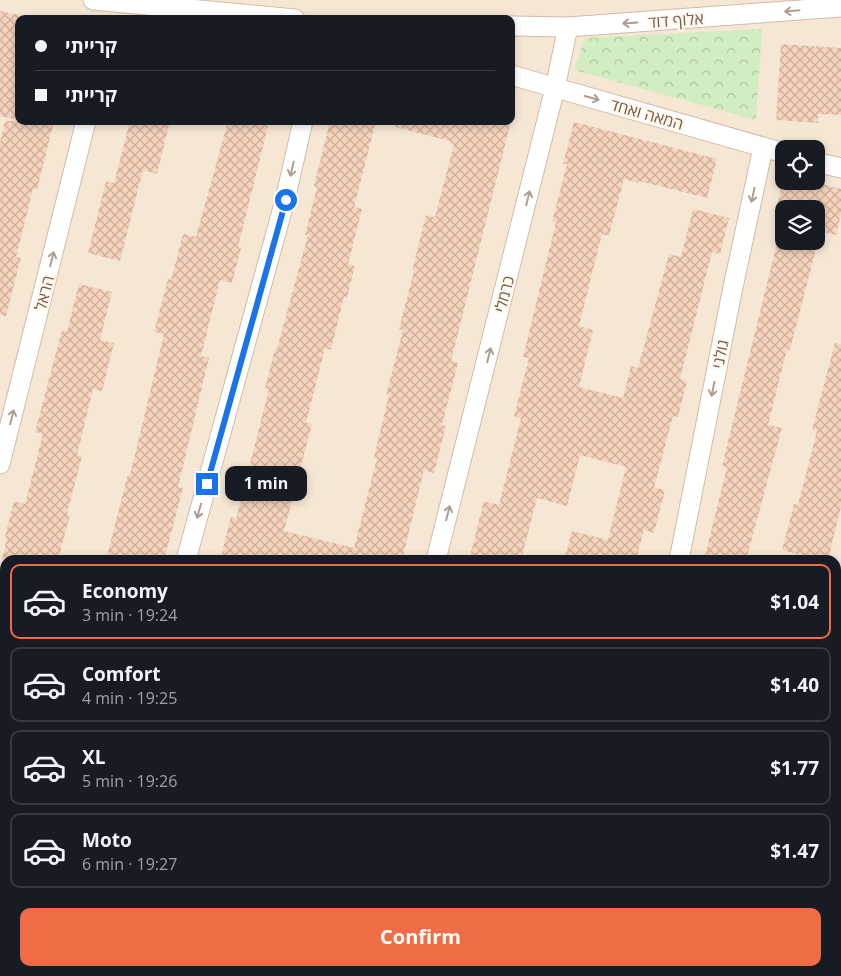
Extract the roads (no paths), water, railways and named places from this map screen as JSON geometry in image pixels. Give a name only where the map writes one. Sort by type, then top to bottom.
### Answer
[{"type":"street","points":[[93,0],[113,11],[204,15]]},
{"type":"street","name":"אלוף דוד","points":[[515,26],[568,27],[841,7]]},
{"type":"street","name":"כרמלי","points":[[437,555],[555,88],[568,27]]},
{"type":"street","name":"המאה ואחד","points":[[515,76],[775,151]]},
{"type":"street","name":"הראל","points":[[0,464],[85,125]]},
{"type":"street","points":[[187,555],[286,200],[302,125]]},
{"type":"street","name":"גולני","points":[[680,555],[732,292],[763,148]]},
{"type":"street","points":[[825,164],[841,168]]}]
